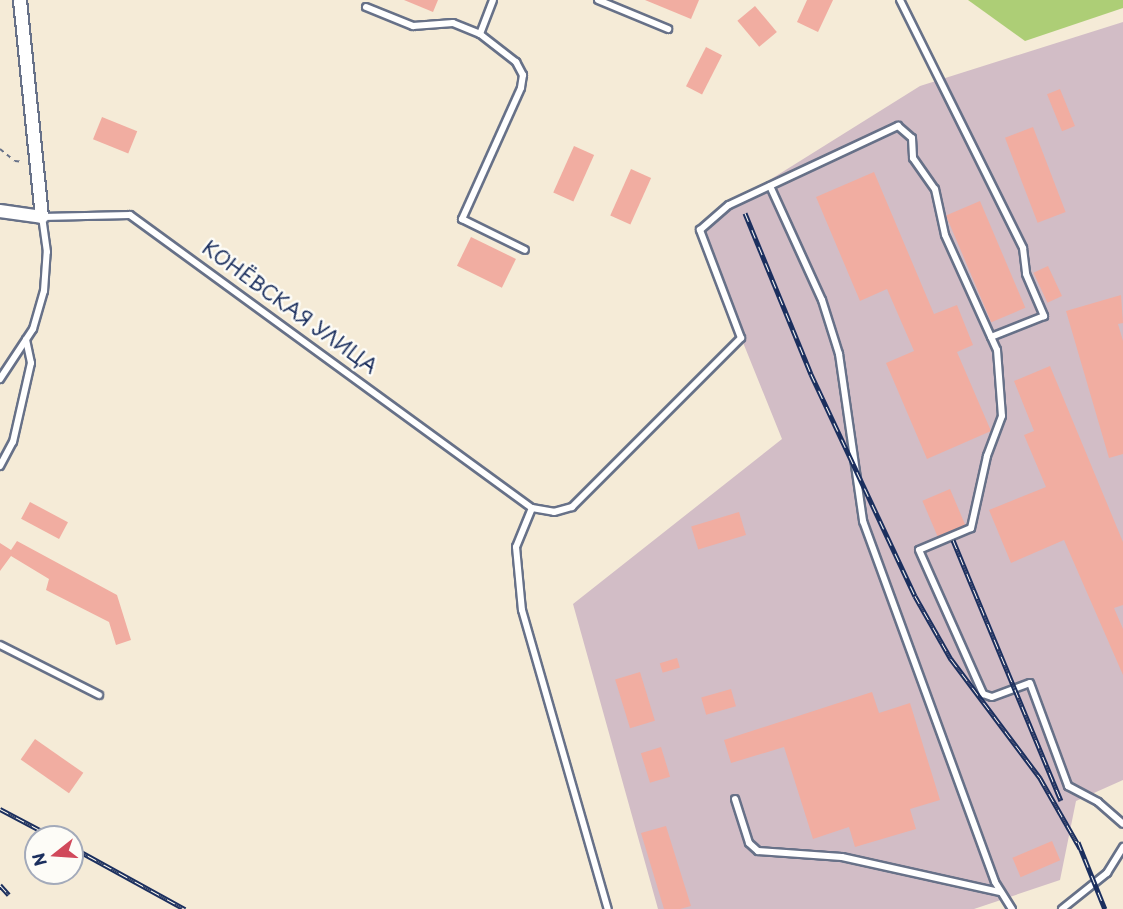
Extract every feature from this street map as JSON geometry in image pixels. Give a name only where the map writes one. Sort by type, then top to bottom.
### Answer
[{"type":"street","points":[[21,0],[42,217]]},
{"type":"street","name":"КОНЁВСКАЯ УЛИЦА","points":[[0,211],[42,217]]},
{"type":"lane","points":[[480,34],[493,0]]},
{"type":"lane","points":[[598,0],[668,29]]},
{"type":"lane","points":[[900,0],[1023,248],[1026,274],[1044,316],[992,337]]},
{"type":"lane","points":[[366,7],[413,26],[453,23],[480,34],[516,62],[523,75],[521,88],[462,219],[525,250]]},
{"type":"lane","points":[[608,909],[522,610],[516,547],[532,508],[554,512],[572,507],[741,338],[700,230],[729,205],[898,126],[912,138],[913,158],[934,189],[945,235],[997,350],[1002,416],[987,456],[971,528],[919,550],[983,694],[992,697],[1030,683],[1068,786],[1098,801],[1123,824]]},
{"type":"lane","points":[[770,186],[822,300],[838,354],[863,521],[1000,892],[1012,909]]},
{"type":"lane","name":"КОНЁВСКАЯ УЛИЦА","points":[[42,217],[130,215],[532,508]]},
{"type":"lane","points":[[0,379],[26,340],[44,291],[47,252],[42,217]]},
{"type":"lane","points":[[0,466],[13,442],[31,363],[26,340]]},
{"type":"lane","points":[[0,645],[99,695]]},
{"type":"lane","points":[[735,799],[749,843],[758,851],[842,857],[1000,892]]},
{"type":"lane","points":[[1062,909],[1107,873],[1123,847]]},
{"type":"path","points":[[0,149],[15,161],[36,163]]},
{"type":"shaded area","points":[[1123,22],[1123,780],[1076,801],[1060,880],[974,909],[658,909],[573,604],[782,439],[696,226],[920,86]]},
{"type":"green space","points":[[968,0],[1123,0],[1123,8],[1025,41]]},
{"type":"building","points":[[404,0],[438,0],[433,12]]},
{"type":"building","points":[[645,0],[699,0],[691,19]]},
{"type":"building","points":[[807,0],[833,0],[818,32],[797,22]]},
{"type":"building","points":[[755,6],[777,32],[759,47],[737,21]]},
{"type":"building","points":[[706,47],[722,55],[702,94],[686,86]]},
{"type":"building","points":[[1060,89],[1075,126],[1062,131],[1047,94]]},
{"type":"building","points":[[102,117],[137,131],[128,153],[93,139]]},
{"type":"building","points":[[1033,127],[1066,212],[1038,223],[1005,138]]},
{"type":"building","points":[[574,146],[594,155],[573,202],[553,193]]},
{"type":"building","points":[[631,169],[651,178],[630,225],[610,216]]},
{"type":"building","points":[[874,172],[934,314],[957,305],[973,345],[957,352],[991,431],[927,459],[886,363],[914,351],[887,289],[860,301],[816,197]]},
{"type":"building","points":[[980,201],[1025,308],[991,322],[946,215]]},
{"type":"building","points":[[471,237],[516,259],[502,288],[457,266]]},
{"type":"building","points":[[1048,266],[1062,296],[1047,303],[1033,273]]},
{"type":"building","points":[[1121,295],[1123,323],[1118,324],[1123,341],[1123,454],[1109,458],[1066,311]]},
{"type":"building","points":[[1050,366],[1123,542],[1123,605],[1114,608],[1123,629],[1123,675],[1064,540],[1011,563],[989,510],[1046,487],[1024,435],[1034,431],[1014,381]]},
{"type":"building","points":[[950,489],[965,525],[938,537],[922,501]]},
{"type":"building","points":[[30,502],[68,522],[59,539],[21,519]]},
{"type":"building","points":[[739,512],[746,535],[698,550],[691,527]]},
{"type":"building","points":[[17,541],[117,595],[131,640],[116,645],[109,622],[46,590],[49,579],[11,556],[0,571],[0,543],[11,550]]},
{"type":"building","points":[[677,658],[680,668],[663,673],[660,663]]},
{"type":"building","points":[[640,672],[655,721],[630,728],[615,680]]},
{"type":"building","points":[[731,689],[736,706],[706,715],[701,698]]},
{"type":"building","points":[[872,692],[879,713],[910,703],[940,800],[910,809],[916,829],[855,847],[849,827],[813,839],[784,747],[731,763],[724,740]]},
{"type":"building","points":[[35,739],[83,773],[69,793],[21,759]]},
{"type":"building","points":[[661,747],[670,777],[650,783],[641,753]]},
{"type":"building","points":[[666,826],[691,906],[680,909],[664,909],[641,833]]},
{"type":"building","points":[[1052,841],[1060,860],[1021,877],[1012,858]]},
{"type":"railway","points":[[745,213],[811,374],[915,596],[951,659],[1040,778],[1080,848]]},
{"type":"railway","points":[[953,540],[1061,801]]},
{"type":"railway","points":[[0,809],[30,825]]},
{"type":"railway","points":[[1078,842],[1105,909]]},
{"type":"railway","points":[[84,854],[185,909]]},
{"type":"railway","points":[[0,885],[9,895]]}]
